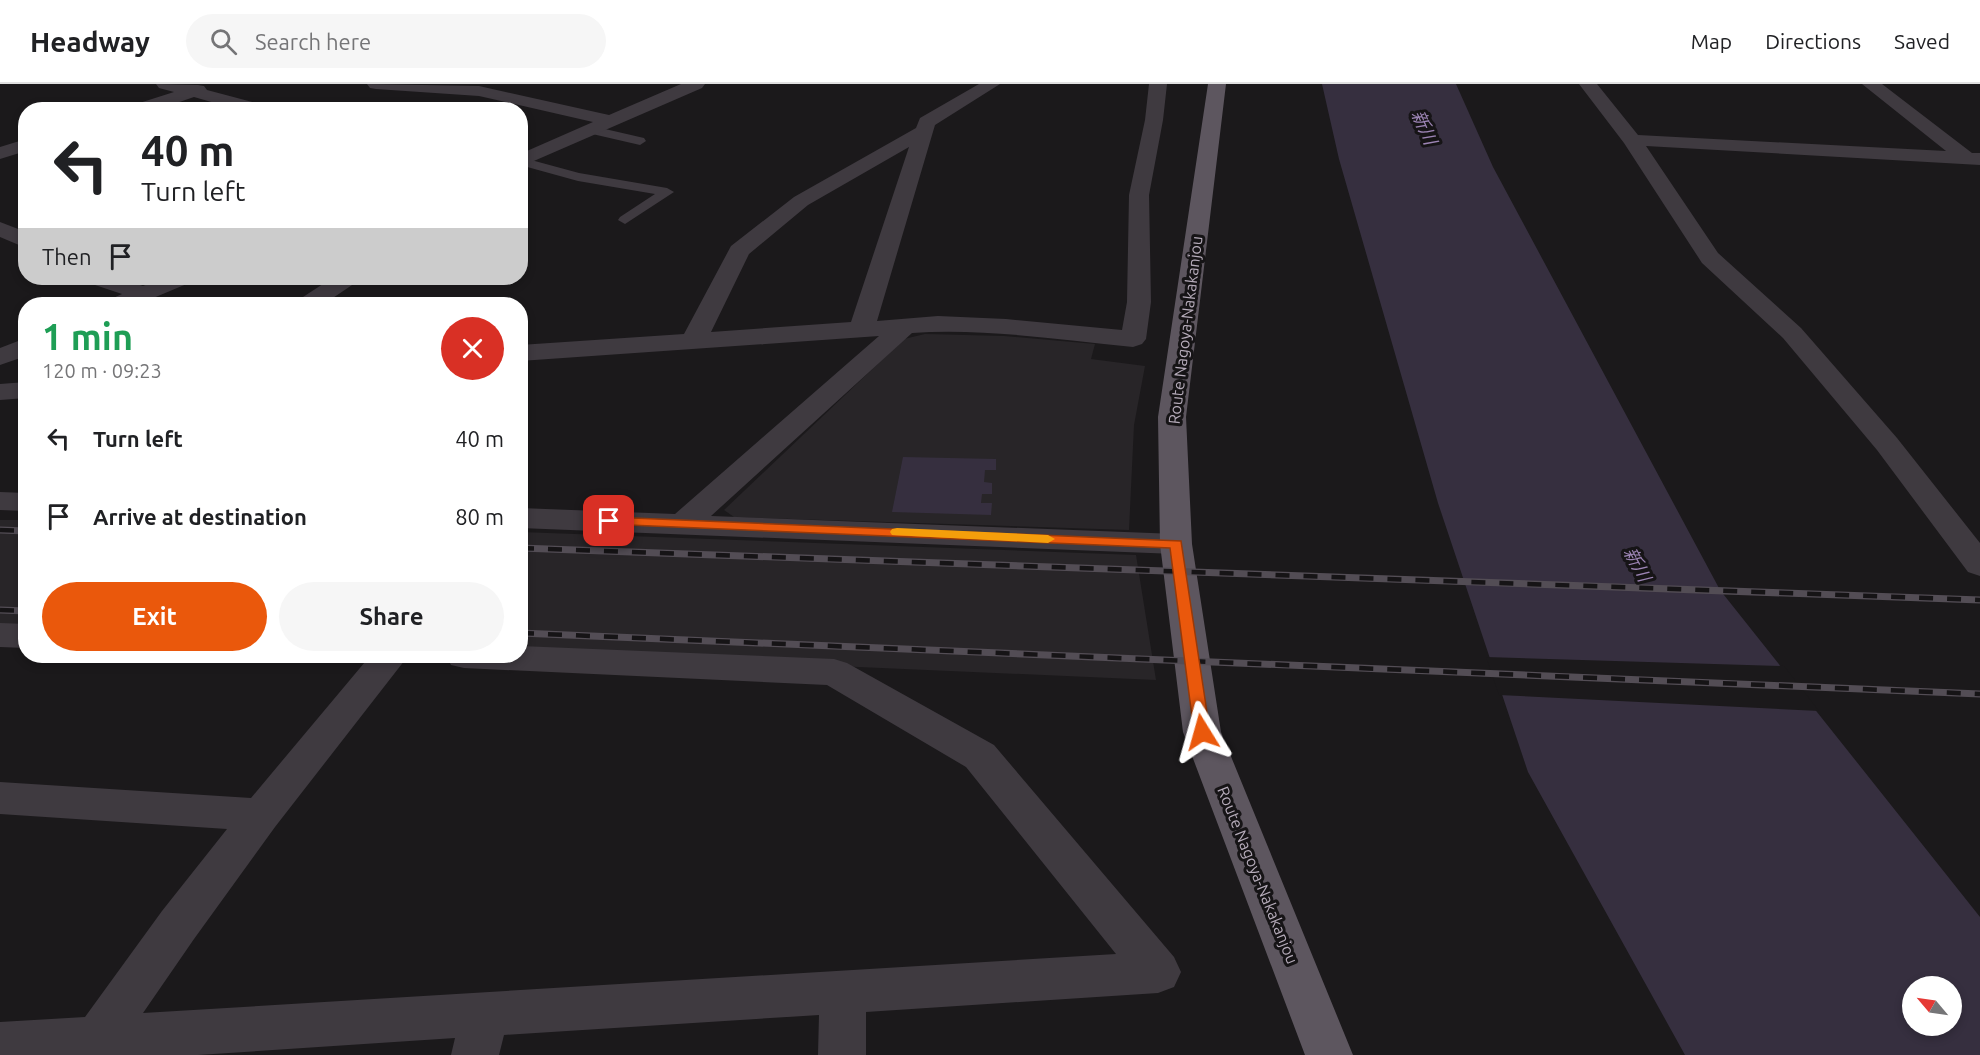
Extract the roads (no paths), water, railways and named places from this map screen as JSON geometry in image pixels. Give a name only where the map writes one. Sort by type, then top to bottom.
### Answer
[{"type":"main road","name":"Route Nagoya-Nakakanjou","points":[[1217,84],[1172,417],[1176,544],[1202,732],[1329,1055]]},
{"type":"street","points":[[165,84],[231,102]]},
{"type":"street","points":[[161,102],[217,84]]},
{"type":"street","points":[[376,84],[479,91],[527,102]]},
{"type":"street","points":[[528,158],[696,84]]},
{"type":"street","points":[[862,328],[927,122],[991,84]]},
{"type":"street","points":[[528,352],[938,324],[1006,327],[1133,339],[1139,302],[1139,195],[1154,120],[1158,84]]},
{"type":"street","points":[[1588,84],[1632,140],[1710,258],[1792,333],[1887,444],[1980,565]]},
{"type":"street","points":[[1871,84],[1974,159]]},
{"type":"street","points":[[528,102],[611,121]]},
{"type":"street","points":[[694,340],[739,251],[801,201],[924,131]]},
{"type":"street","points":[[1632,140],[1974,159]]},
{"type":"street","points":[[0,153],[18,147]]},
{"type":"street","points":[[0,229],[18,237]]},
{"type":"street","points":[[118,285],[144,294]]},
{"type":"street","points":[[137,297],[165,285]]},
{"type":"street","points":[[319,297],[337,285]]},
{"type":"street","points":[[684,523],[903,328]]},
{"type":"street","points":[[0,357],[18,349]]},
{"type":"street","points":[[0,392],[18,391]]},
{"type":"street","points":[[0,501],[18,502]]},
{"type":"street","points":[[528,518],[1176,544]]},
{"type":"street","points":[[0,635],[18,636]]},
{"type":"street","points":[[0,1046],[91,1048],[480,1036],[843,994],[1158,972],[980,756],[834,672],[528,659]]},
{"type":"street","points":[[91,1048],[178,925],[261,815],[384,663]]},
{"type":"street","points":[[0,798],[261,815]]},
{"type":"street","points":[[842,1055],[843,994]]},
{"type":"lane","points":[[592,130],[640,141]]},
{"type":"lane","points":[[528,163],[578,177],[667,192],[625,220]]},
{"type":"water","name":"新川","points":[[1322,84],[1456,84],[1493,167],[1720,590],[1980,917],[1980,1055],[1685,1055],[1528,772],[1438,503],[1339,159]]},
{"type":"water","points":[[903,457],[996,459],[996,470],[985,470],[984,482],[992,483],[992,494],[982,494],[981,503],[992,503],[991,515],[892,512]]},
{"type":"railway","points":[[0,530],[18,531]]},
{"type":"railway","points":[[528,548],[1980,600]]},
{"type":"railway","points":[[0,610],[18,611]]},
{"type":"railway","points":[[528,633],[1980,694]]}]
